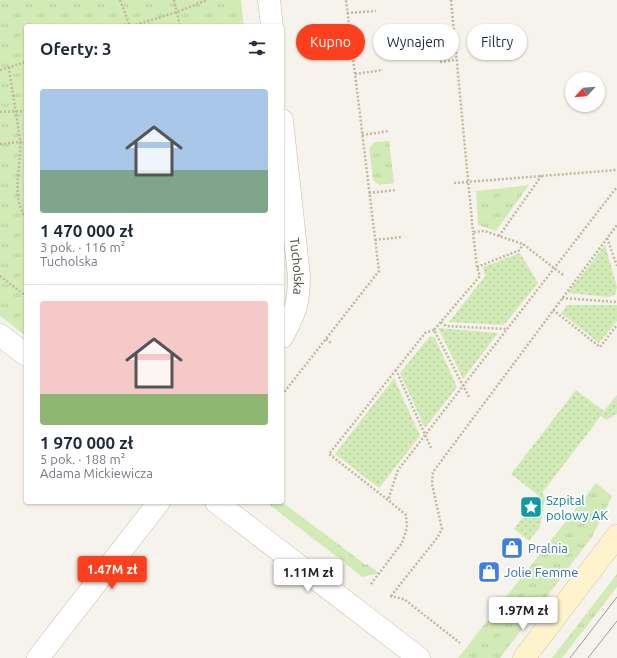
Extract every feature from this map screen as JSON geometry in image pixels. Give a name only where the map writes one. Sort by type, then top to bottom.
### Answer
[{"type":"street","points":[[269,0],[272,24]]},
{"type":"street","name":"Tucholska","points":[[284,138],[299,276],[299,297],[292,319],[284,334]]},
{"type":"street","points":[[0,335],[24,353]]},
{"type":"street","points":[[38,658],[157,504]]},
{"type":"street","points":[[219,504],[419,658]]},
{"type":"street","points":[[524,658],[617,536]]},
{"type":"path","points":[[120,0],[130,24]]},
{"type":"path","points":[[174,0],[180,24]]},
{"type":"path","points":[[138,24],[177,12],[206,0]]},
{"type":"path","points":[[284,392],[379,272],[346,0]]},
{"type":"path","points":[[451,0],[453,24]]},
{"type":"path","points":[[347,13],[376,11]]},
{"type":"path","points":[[369,586],[402,543],[408,528],[406,515],[329,454],[425,333],[434,330],[480,276],[477,267],[473,232],[457,60],[440,62]]},
{"type":"path","points":[[0,70],[24,63]]},
{"type":"path","points":[[8,67],[20,142],[17,194],[20,207],[24,215]]},
{"type":"path","points":[[354,74],[383,70]]},
{"type":"path","points":[[0,112],[10,110],[15,112],[24,111]]},
{"type":"path","points":[[362,136],[389,131]]},
{"type":"path","points":[[0,144],[24,143]]},
{"type":"path","points":[[454,183],[617,170]]},
{"type":"path","points":[[499,236],[542,175]]},
{"type":"path","points":[[388,500],[398,470],[617,187]]},
{"type":"path","points":[[369,193],[396,190]]},
{"type":"path","points":[[390,596],[437,538],[442,529],[432,484],[433,472],[617,225]]},
{"type":"path","points":[[473,232],[484,231],[523,244],[563,275]]},
{"type":"path","points":[[375,240],[402,237]]},
{"type":"path","points":[[607,238],[617,266]]},
{"type":"path","points":[[477,267],[520,250],[523,244]]},
{"type":"path","points":[[0,276],[24,294]]},
{"type":"path","points":[[562,298],[617,302]]},
{"type":"path","points":[[554,310],[600,346],[617,324]]},
{"type":"path","points":[[441,322],[446,326],[507,329]]},
{"type":"path","points":[[434,330],[469,397]]},
{"type":"path","points":[[326,339],[331,343]]},
{"type":"path","points":[[396,370],[430,448]]},
{"type":"green space","points":[[0,0],[241,0],[244,24],[24,24],[24,334],[0,316]]},
{"type":"green space","points":[[389,141],[394,183],[379,185],[373,180],[369,148],[375,142]]},
{"type":"green space","points":[[529,185],[496,231],[478,225],[476,191]]},
{"type":"green space","points":[[605,245],[617,287],[615,295],[608,297],[568,293]]},
{"type":"green space","points":[[520,253],[538,283],[504,325],[449,322],[485,276],[483,267]]},
{"type":"green space","points":[[567,305],[617,305],[617,321],[599,343],[561,313]]},
{"type":"green space","points":[[438,328],[498,333],[463,379]]},
{"type":"green space","points":[[430,336],[435,338],[457,387],[425,428],[400,373]]},
{"type":"green space","points":[[394,378],[420,436],[379,488],[335,454]]},
{"type":"green space","points":[[576,390],[604,411],[617,395],[617,414],[606,420],[601,416],[542,493],[545,497],[540,527],[529,541],[514,529],[539,496],[511,474]]},
{"type":"green space","points":[[596,483],[612,496],[592,537],[500,658],[458,658]]},
{"type":"green space","points":[[284,504],[366,565],[367,564],[379,573],[362,577],[346,564],[345,561],[340,560],[339,557],[337,557],[270,505]]},
{"type":"green space","points":[[617,574],[617,587],[562,658],[552,658]]},
{"type":"tram line","points":[[570,658],[617,597]]},
{"type":"tram line","points":[[588,658],[617,621]]},
{"type":"place","name":"Szpital polowy AK","points":[[531,507]]},
{"type":"place","name":"Pralnia","points":[[512,548]]},
{"type":"place","name":"Jolie Femme","points":[[489,572]]}]
